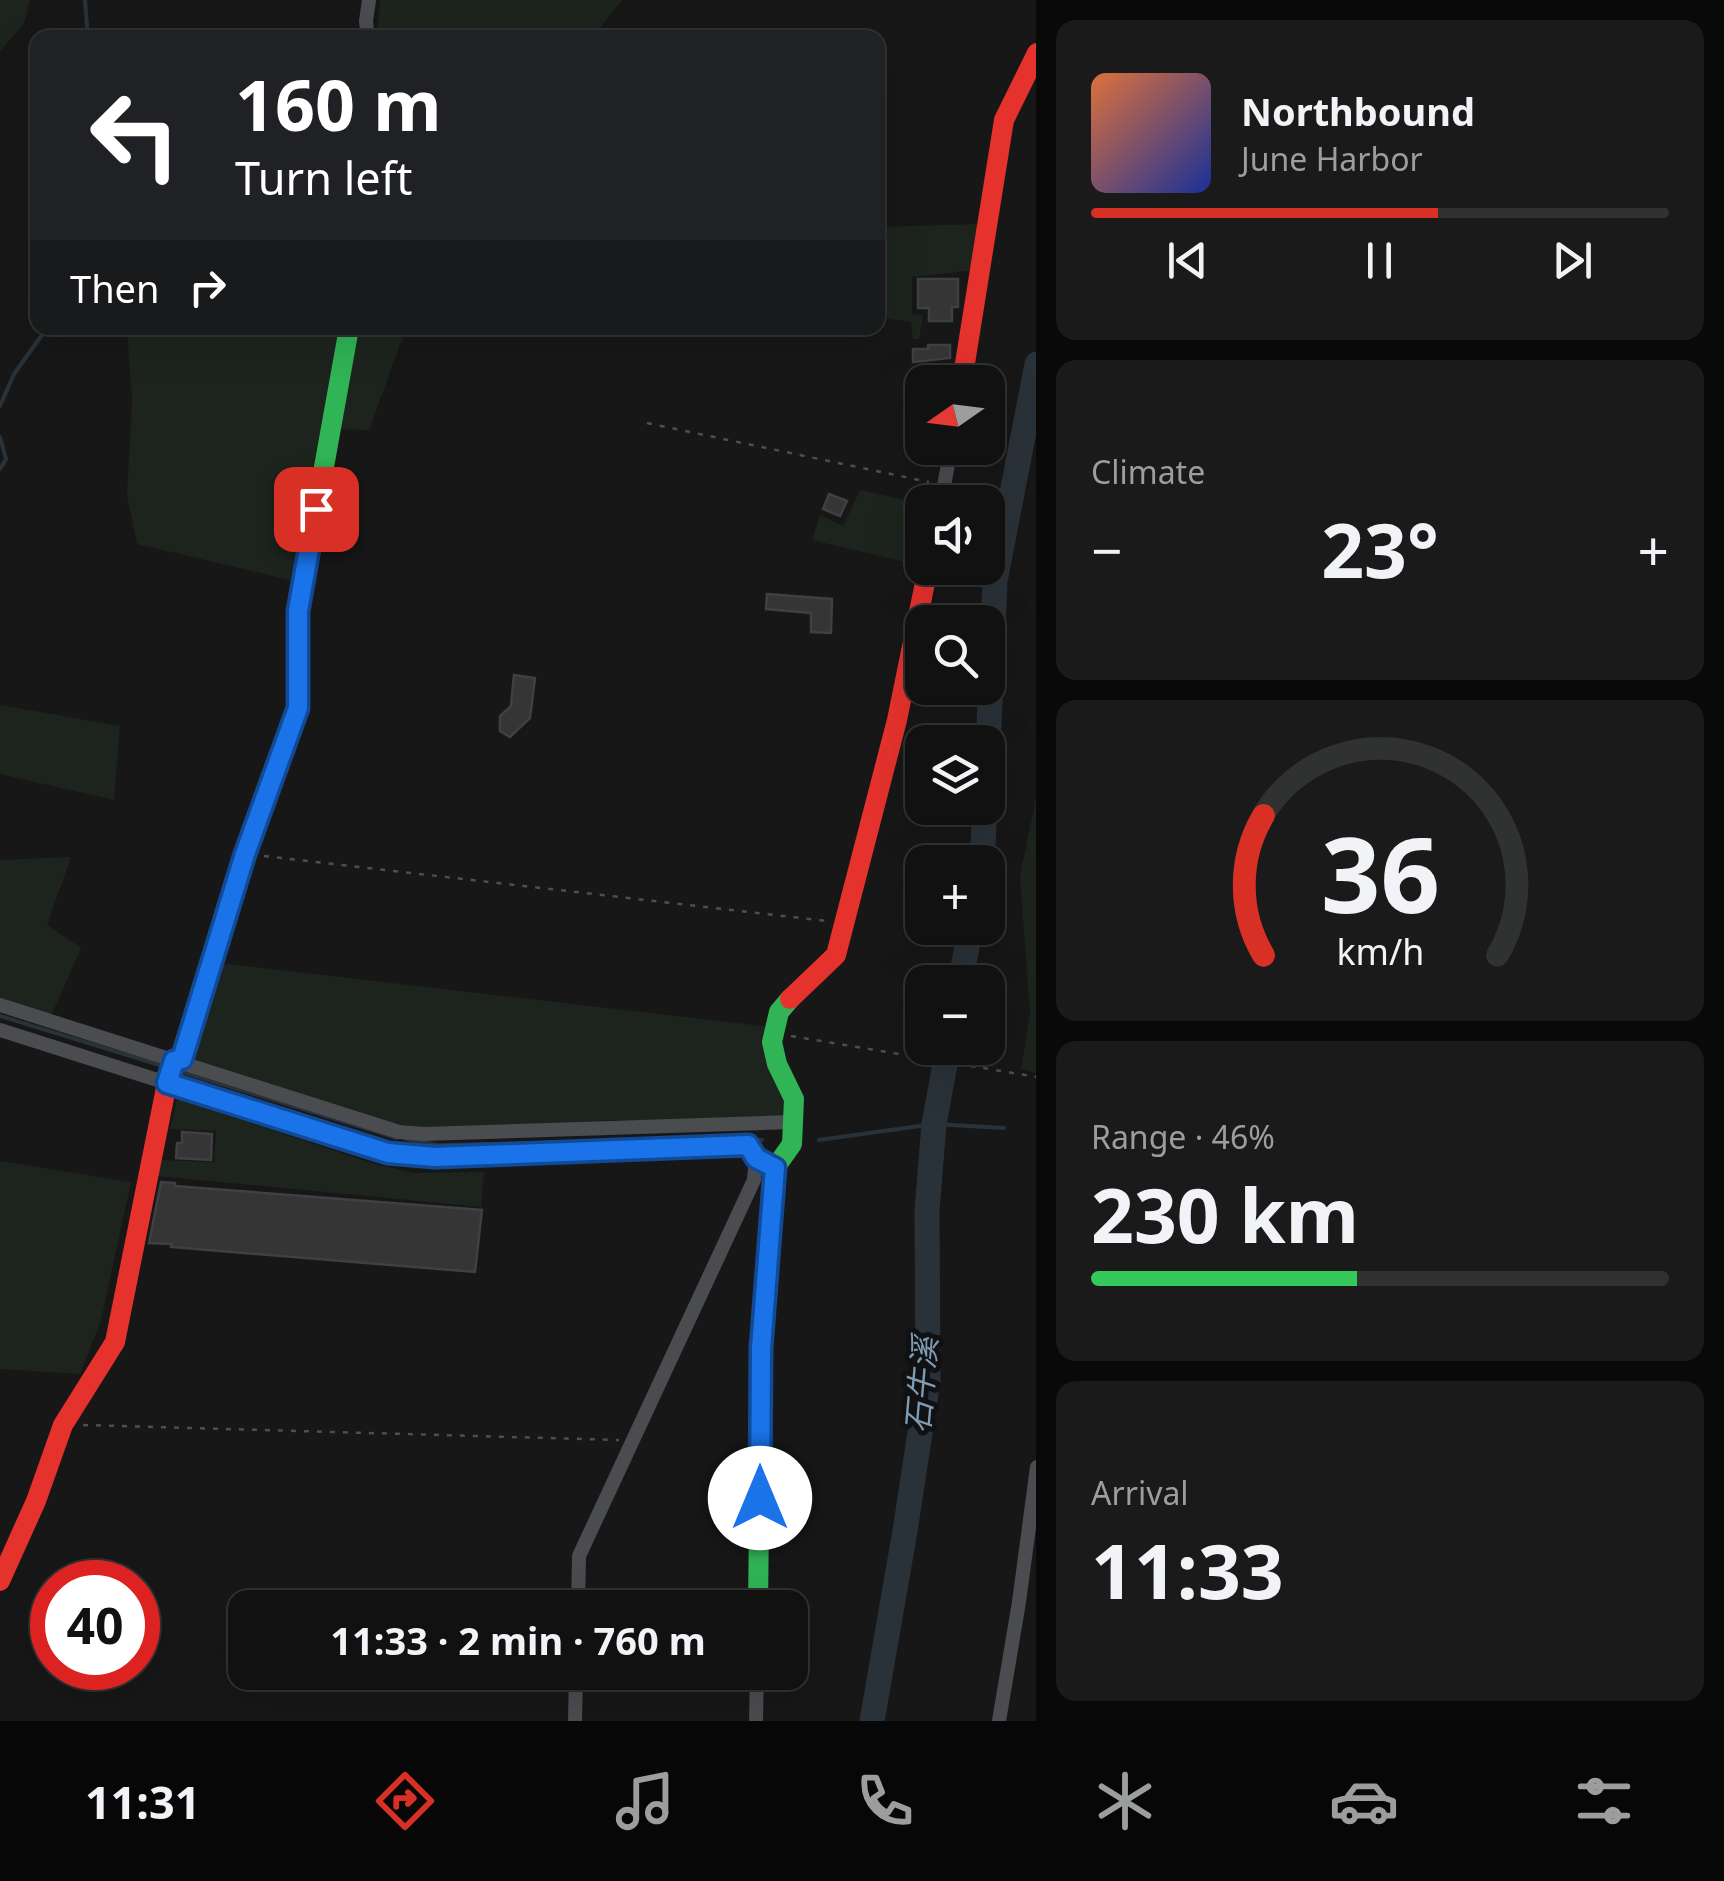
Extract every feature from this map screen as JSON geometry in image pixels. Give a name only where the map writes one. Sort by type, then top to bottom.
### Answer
[{"type":"street","points":[[367,30],[369,0]]},
{"type":"street","points":[[965,365],[1004,120],[1036,53]]},
{"type":"street","points":[[174,1061],[182,1059],[245,854],[298,708],[298,611],[348,335]]},
{"type":"street","points":[[578,1590],[579,1556],[754,1180],[792,1144],[794,1099],[777,1064],[772,1042],[774,1024],[799,988],[836,955],[897,720],[925,585]]},
{"type":"street","points":[[0,1005],[374,1125],[424,1134],[792,1122]]},
{"type":"street","points":[[0,1030],[388,1153],[435,1157],[748,1145],[771,1162]]},
{"type":"street","points":[[0,1581],[36,1501],[63,1425],[115,1342],[174,1061]]},
{"type":"street","points":[[758,1590],[761,1348],[771,1162]]},
{"type":"street","points":[[1000,1721],[1036,1466]]},
{"type":"street","points":[[574,1721],[575,1690]]},
{"type":"street","points":[[756,1721],[757,1690]]},
{"type":"path","points":[[647,422],[940,485]]},
{"type":"path","points":[[245,854],[843,923]]},
{"type":"path","points":[[791,1036],[1036,1078]]},
{"type":"path","points":[[63,1425],[610,1438],[631,1442]]},
{"type":"shaded area","points":[[0,0],[30,0],[24,24],[0,51]]},
{"type":"shaded area","points":[[380,0],[622,0],[598,30],[378,30]]},
{"type":"shaded area","points":[[981,224],[976,270],[912,277],[912,314],[923,315],[919,339],[913,339],[911,322],[885,318],[885,227]]},
{"type":"shaded area","points":[[127,335],[340,335],[290,580],[137,544],[127,495],[132,402]]},
{"type":"shaded area","points":[[355,335],[403,335],[369,430],[335,429]]},
{"type":"shaded area","points":[[860,490],[905,500],[905,562],[812,540],[820,515],[843,526]]},
{"type":"shaded area","points":[[0,705],[120,726],[114,800],[0,774]]},
{"type":"shaded area","points":[[1036,798],[1036,1073],[1021,1069],[1030,1013],[1020,876]]},
{"type":"shaded area","points":[[71,857],[47,925],[81,948],[51,1016],[0,997],[0,860]]},
{"type":"shaded area","points":[[220,963],[771,1027],[792,1122],[613,1120],[432,1129],[389,1123],[188,1062]]},
{"type":"shaded area","points":[[177,1099],[375,1164],[414,1173],[484,1172],[481,1207],[157,1176],[159,1160],[214,1162],[216,1131],[170,1129]]},
{"type":"shaded area","points":[[0,1161],[131,1182],[101,1320],[80,1374],[0,1369]]},
{"type":"building","points":[[918,279],[958,279],[958,307],[952,307],[952,321],[929,321],[929,308],[918,308]]},
{"type":"building","points":[[928,345],[950,345],[950,358],[913,362],[913,349],[928,349]]},
{"type":"building","points":[[829,494],[847,501],[840,516],[823,509]]},
{"type":"building","points":[[767,594],[832,599],[831,633],[811,632],[811,613],[766,609]]},
{"type":"building","points":[[514,675],[535,678],[530,718],[510,737],[500,731],[500,716],[511,706]]},
{"type":"building","points":[[182,1132],[212,1134],[211,1160],[176,1158]]},
{"type":"building","points":[[161,1182],[482,1210],[475,1272],[149,1243]]},
{"type":"waterway","points":[[85,0],[87,30]]},
{"type":"waterway","points":[[0,406],[14,374],[42,335]]},
{"type":"waterway","name":"石牛溪","points":[[989,725],[995,581],[1036,369]]},
{"type":"waterway","points":[[0,437],[6,459],[0,469]]},
{"type":"waterway","name":"石牛溪","points":[[983,845],[984,825]]},
{"type":"waterway","name":"石牛溪","points":[[963,965],[968,945]]},
{"type":"waterway","points":[[0,1016],[163,1066]]},
{"type":"waterway","name":"石牛溪","points":[[872,1721],[928,1380],[927,1211],[934,1124],[945,1065]]},
{"type":"waterway","points":[[176,1070],[397,1138]]},
{"type":"waterway","points":[[819,1140],[934,1124],[1004,1128]]},
{"type":"waterway","points":[[406,1139],[438,1145],[666,1141]]},
{"type":"waterway","points":[[751,1140],[762,1140]]},
{"type":"traffic: fast","points":[[221,933],[298,708],[298,611],[348,335]]},
{"type":"traffic: fast","points":[[758,1590],[761,1348],[773,1178],[775,1168],[792,1144],[794,1099],[777,1064],[772,1042],[779,1012],[790,999]]},
{"type":"traffic: jam","points":[[965,365],[1004,120],[1036,55]]},
{"type":"traffic: jam","points":[[790,999],[836,955],[897,720],[925,585]]},
{"type":"traffic: jam","points":[[0,1581],[36,1501],[63,1425],[115,1342],[167,1083],[174,1061],[182,1059],[221,933]]},
{"type":"route","points":[[316,509],[298,611],[298,708],[245,854],[182,1059],[174,1061],[167,1083],[388,1153],[435,1157],[748,1145],[756,1158],[775,1168],[761,1348],[760,1498]]}]
